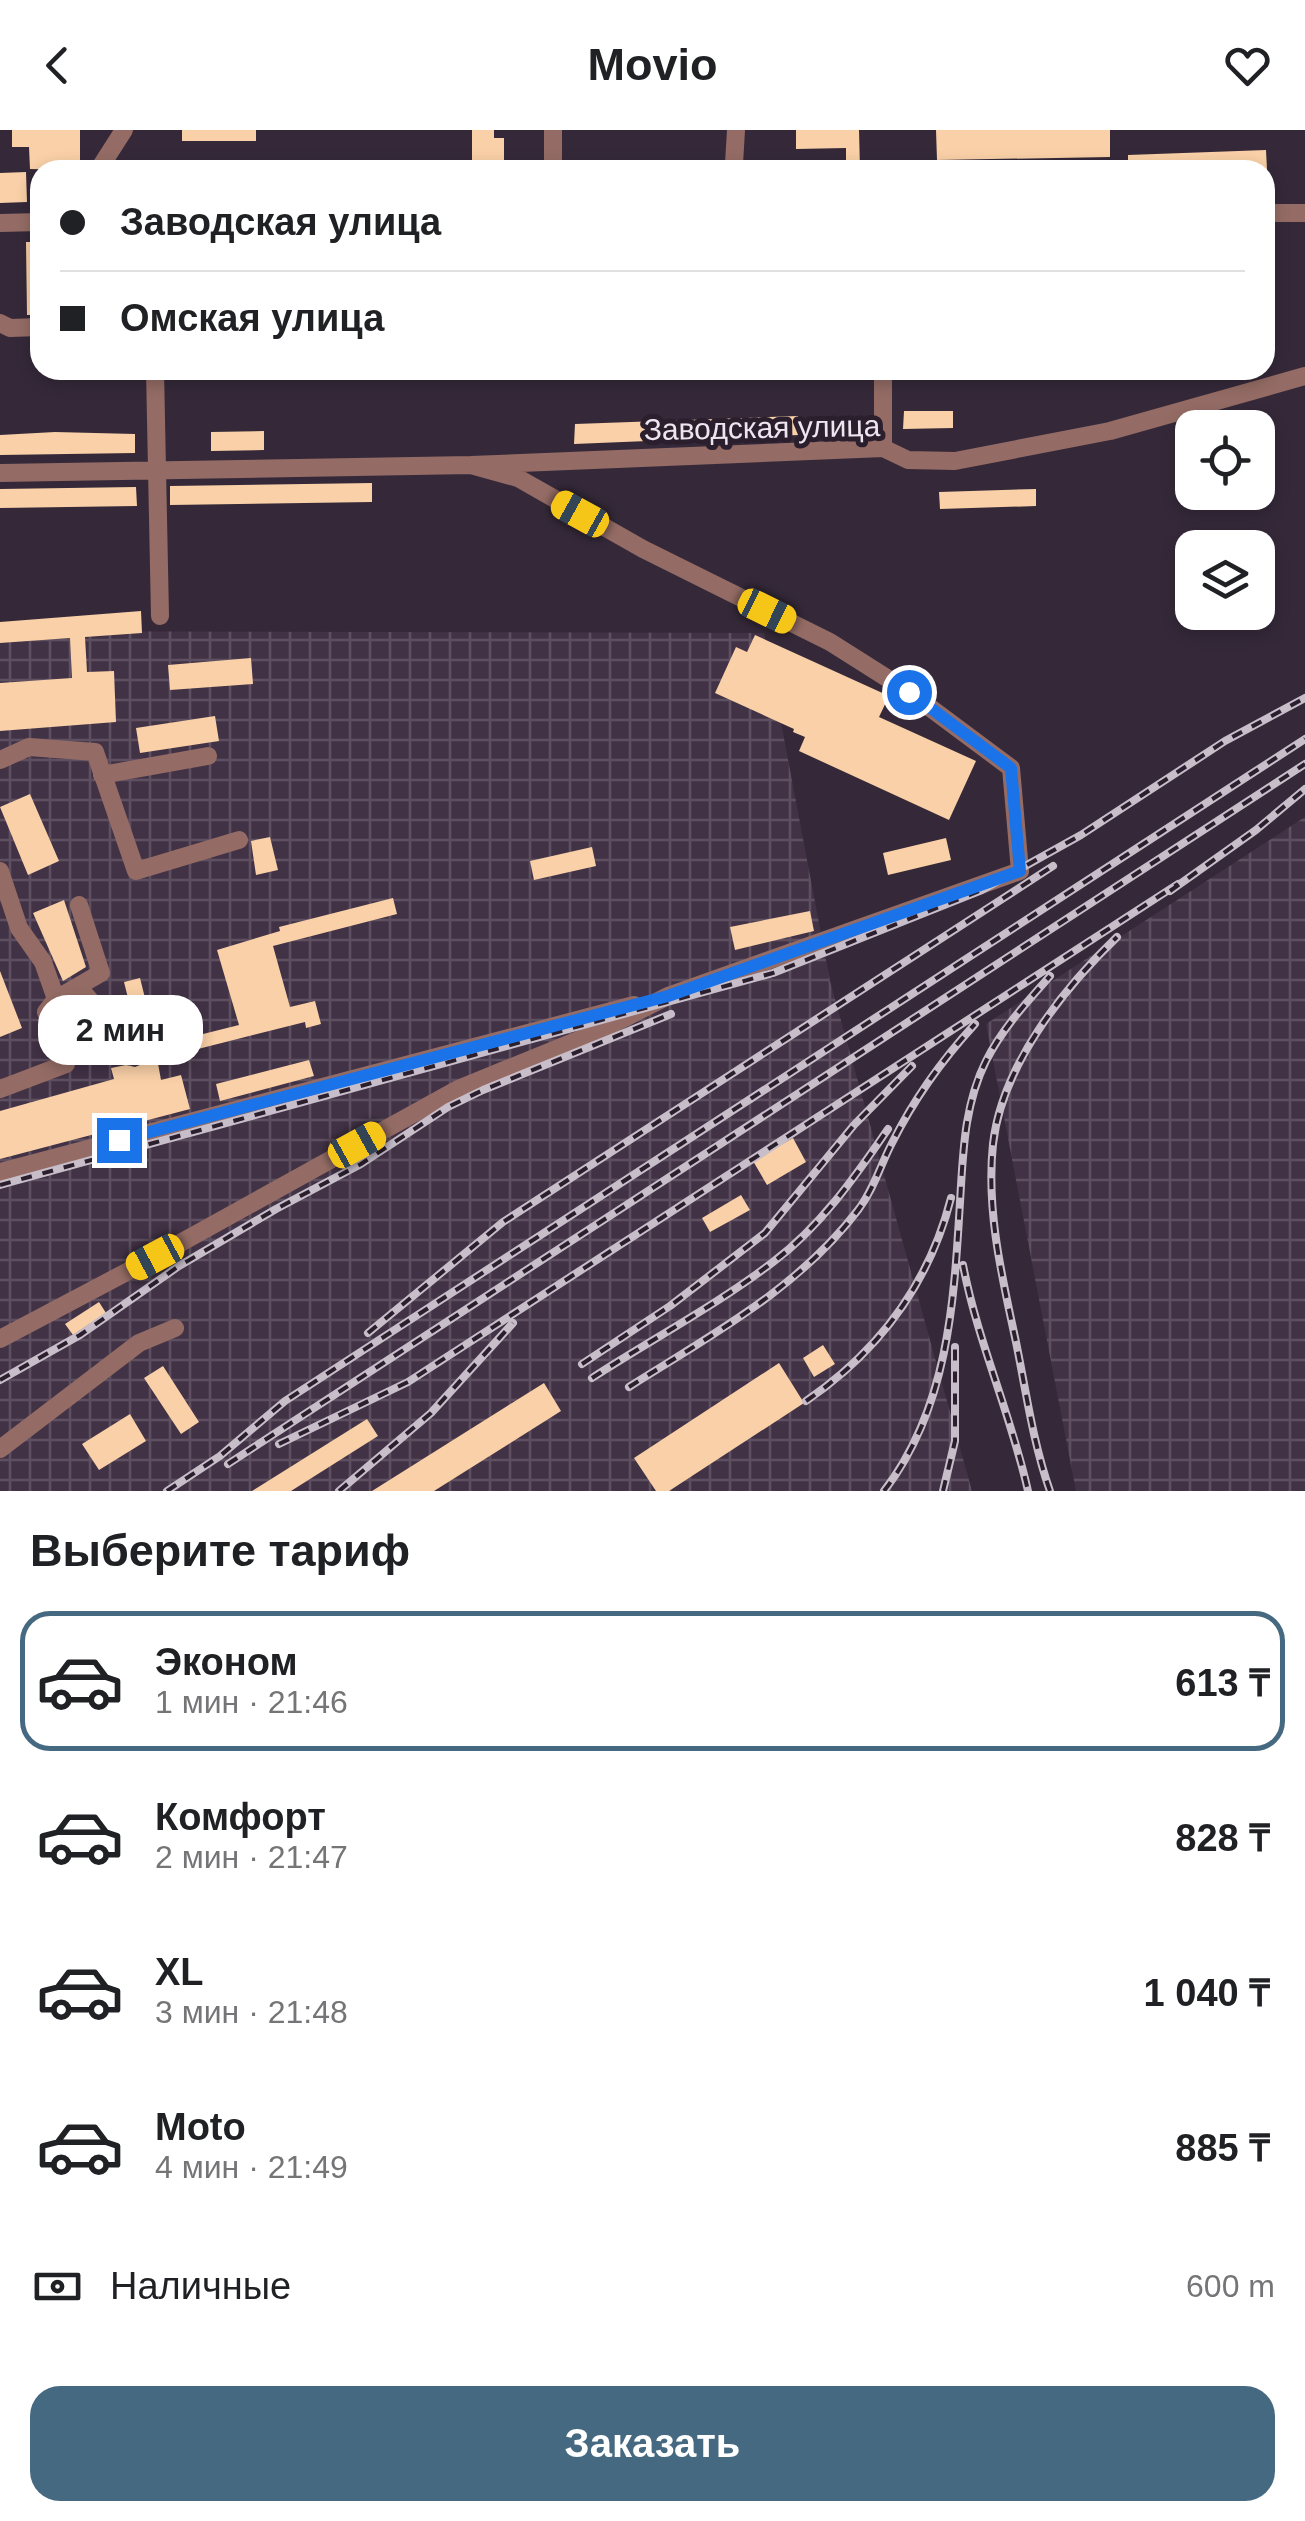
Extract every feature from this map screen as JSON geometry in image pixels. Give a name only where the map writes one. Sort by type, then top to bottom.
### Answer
[{"type":"street","points":[[105,160],[124,130]]},
{"type":"street","points":[[553,130],[553,160]]},
{"type":"street","points":[[734,160],[736,130]]},
{"type":"street","points":[[1275,213],[1305,213]]},
{"type":"street","points":[[0,223],[30,222]]},
{"type":"street","points":[[0,324],[30,327]]},
{"type":"street","name":"Заводская улица","points":[[0,473],[471,465],[883,448],[908,460],[955,461],[1110,431],[1305,376]]},
{"type":"street","points":[[155,380],[160,616]]},
{"type":"street","points":[[883,380],[883,448]]},
{"type":"street","name":"Заводская улица","points":[[471,465],[518,478],[643,549],[830,642],[909,692],[1011,768],[1020,871],[668,996]]},
{"type":"street","points":[[0,760],[29,746],[95,752],[136,871],[240,840]]},
{"type":"street","points":[[102,775],[208,756]]},
{"type":"street","points":[[0,871],[18,928],[43,962],[56,999]]},
{"type":"street","points":[[0,1089],[66,1064],[46,1012],[56,999],[101,973],[78,905]]},
{"type":"street","points":[[78,986],[106,1015],[116,1035],[134,1055],[181,1031]]},
{"type":"street","points":[[0,1172],[668,996]]},
{"type":"street","points":[[0,1338],[172,1248],[458,1089],[593,1034],[668,996]]},
{"type":"street","points":[[0,1449],[138,1343],[175,1328]]},
{"type":"shaded area","points":[[0,631],[764,633],[830,981],[972,1491],[0,1491]]},
{"type":"shaded area","points":[[1305,817],[1305,1491],[1076,1491],[986,1024]]},
{"type":"building","points":[[12,130],[80,130],[80,160],[30,160],[30,169],[29,147],[12,147]]},
{"type":"building","points":[[182,130],[256,130],[256,141],[182,141]]},
{"type":"building","points":[[472,130],[494,130],[494,138],[504,138],[504,160],[472,160]]},
{"type":"building","points":[[796,130],[859,130],[860,160],[846,160],[846,148],[796,149]]},
{"type":"building","points":[[936,130],[1110,130],[1110,157],[937,160]]},
{"type":"building","points":[[1266,150],[1266,160],[1128,160],[1128,155]]},
{"type":"building","points":[[26,172],[27,202],[0,203],[0,173]]},
{"type":"building","points":[[26,242],[30,242],[30,315]]},
{"type":"building","points":[[904,411],[953,411],[953,428],[903,429]]},
{"type":"building","points":[[798,416],[798,435],[574,444],[575,424]]},
{"type":"building","points":[[264,431],[264,450],[211,451],[211,432]]},
{"type":"building","points":[[135,434],[135,453],[0,455],[0,435]]},
{"type":"building","points":[[372,483],[372,502],[170,505],[170,486]]},
{"type":"building","points":[[136,487],[137,506],[0,508],[0,489]]},
{"type":"building","points":[[1036,489],[1036,506],[940,509],[939,492]]},
{"type":"building","points":[[141,611],[142,633],[85,637],[87,672],[114,671],[116,722],[0,731],[0,683],[72,678],[70,638],[0,643],[0,622]]},
{"type":"building","points":[[755,635],[889,696],[879,717],[976,761],[949,820],[799,751],[805,737],[793,732],[794,729],[715,693],[736,647],[747,652]]},
{"type":"building","points":[[251,658],[253,684],[170,690],[168,665]]},
{"type":"building","points":[[215,716],[219,741],[140,753],[136,728]]},
{"type":"building","points":[[30,794],[59,861],[28,875],[0,807]]},
{"type":"building","points":[[270,837],[278,870],[256,875],[251,841]]},
{"type":"building","points":[[946,838],[951,860],[888,875],[883,853]]},
{"type":"building","points":[[592,847],[596,866],[534,880],[530,861]]},
{"type":"building","points":[[393,898],[397,914],[273,946],[290,1007],[315,1001],[321,1024],[306,1028],[305,1022],[198,1049],[195,1036],[239,1025],[217,950],[280,931],[279,927]]},
{"type":"building","points":[[64,900],[86,967],[63,981],[33,913]]},
{"type":"building","points":[[810,911],[814,931],[735,950],[730,927]]},
{"type":"building","points":[[0,971],[22,1028],[0,1037]]},
{"type":"building","points":[[140,978],[150,1018],[134,1022],[124,982]]},
{"type":"building","points":[[157,1058],[161,1080],[181,1075],[190,1109],[0,1159],[0,1111],[114,1079],[111,1068],[135,1067]]},
{"type":"building","points":[[309,1060],[314,1076],[220,1101],[216,1084]]},
{"type":"building","points":[[793,1138],[806,1162],[767,1185],[753,1161]]},
{"type":"building","points":[[741,1195],[750,1210],[710,1232],[702,1218]]},
{"type":"building","points":[[99,1302],[106,1313],[73,1335],[65,1324]]},
{"type":"building","points":[[823,1345],[835,1364],[814,1377],[803,1358]]},
{"type":"building","points":[[779,1363],[804,1403],[669,1491],[656,1491],[634,1458]]},
{"type":"building","points":[[163,1366],[199,1422],[181,1434],[144,1378]]},
{"type":"building","points":[[544,1383],[561,1411],[434,1491],[372,1491]]},
{"type":"building","points":[[130,1414],[146,1441],[99,1470],[82,1444]]},
{"type":"building","points":[[367,1419],[378,1436],[291,1491],[252,1491]]},
{"type":"railway","points":[[0,1185],[773,973],[982,890],[1081,835],[1225,741],[1305,698]]},
{"type":"railway","points":[[167,1491],[220,1456],[285,1401],[1305,739]]},
{"type":"railway","points":[[228,1464],[1305,764]]},
{"type":"railway","points":[[1170,891],[1256,830],[1305,789]]},
{"type":"railway","points":[[368,1333],[503,1222],[1053,866]]},
{"type":"railway","points":[[279,1444],[408,1382],[1178,884]]},
{"type":"railway","points":[[1050,1491],[1034,1436],[997,1243],[992,1194],[993,1144],[1008,1086],[1038,1031],[1076,981],[1117,937]]},
{"type":"railway","points":[[884,1491],[922,1425],[944,1353],[955,1278],[964,1148],[973,1095],[999,1038],[1050,976]]},
{"type":"railway","points":[[0,1380],[80,1335],[179,1266],[361,1164],[448,1107],[671,1014]]},
{"type":"railway","points":[[629,1387],[752,1309],[834,1238],[864,1202],[919,1096],[975,1024]]},
{"type":"railway","points":[[582,1364],[670,1306],[765,1233],[854,1125],[912,1066]]},
{"type":"railway","points":[[592,1378],[730,1293],[790,1248],[836,1200],[888,1129]]},
{"type":"railway","points":[[806,1401],[856,1360],[898,1313],[929,1259],[951,1198]]},
{"type":"railway","points":[[963,1265],[1028,1491]]},
{"type":"railway","points":[[339,1491],[431,1413],[513,1323]]},
{"type":"railway","points":[[943,1491],[955,1441],[955,1347]]},
{"type":"route","points":[[119,1140],[668,996],[1020,871],[1011,768],[909,692]]}]
